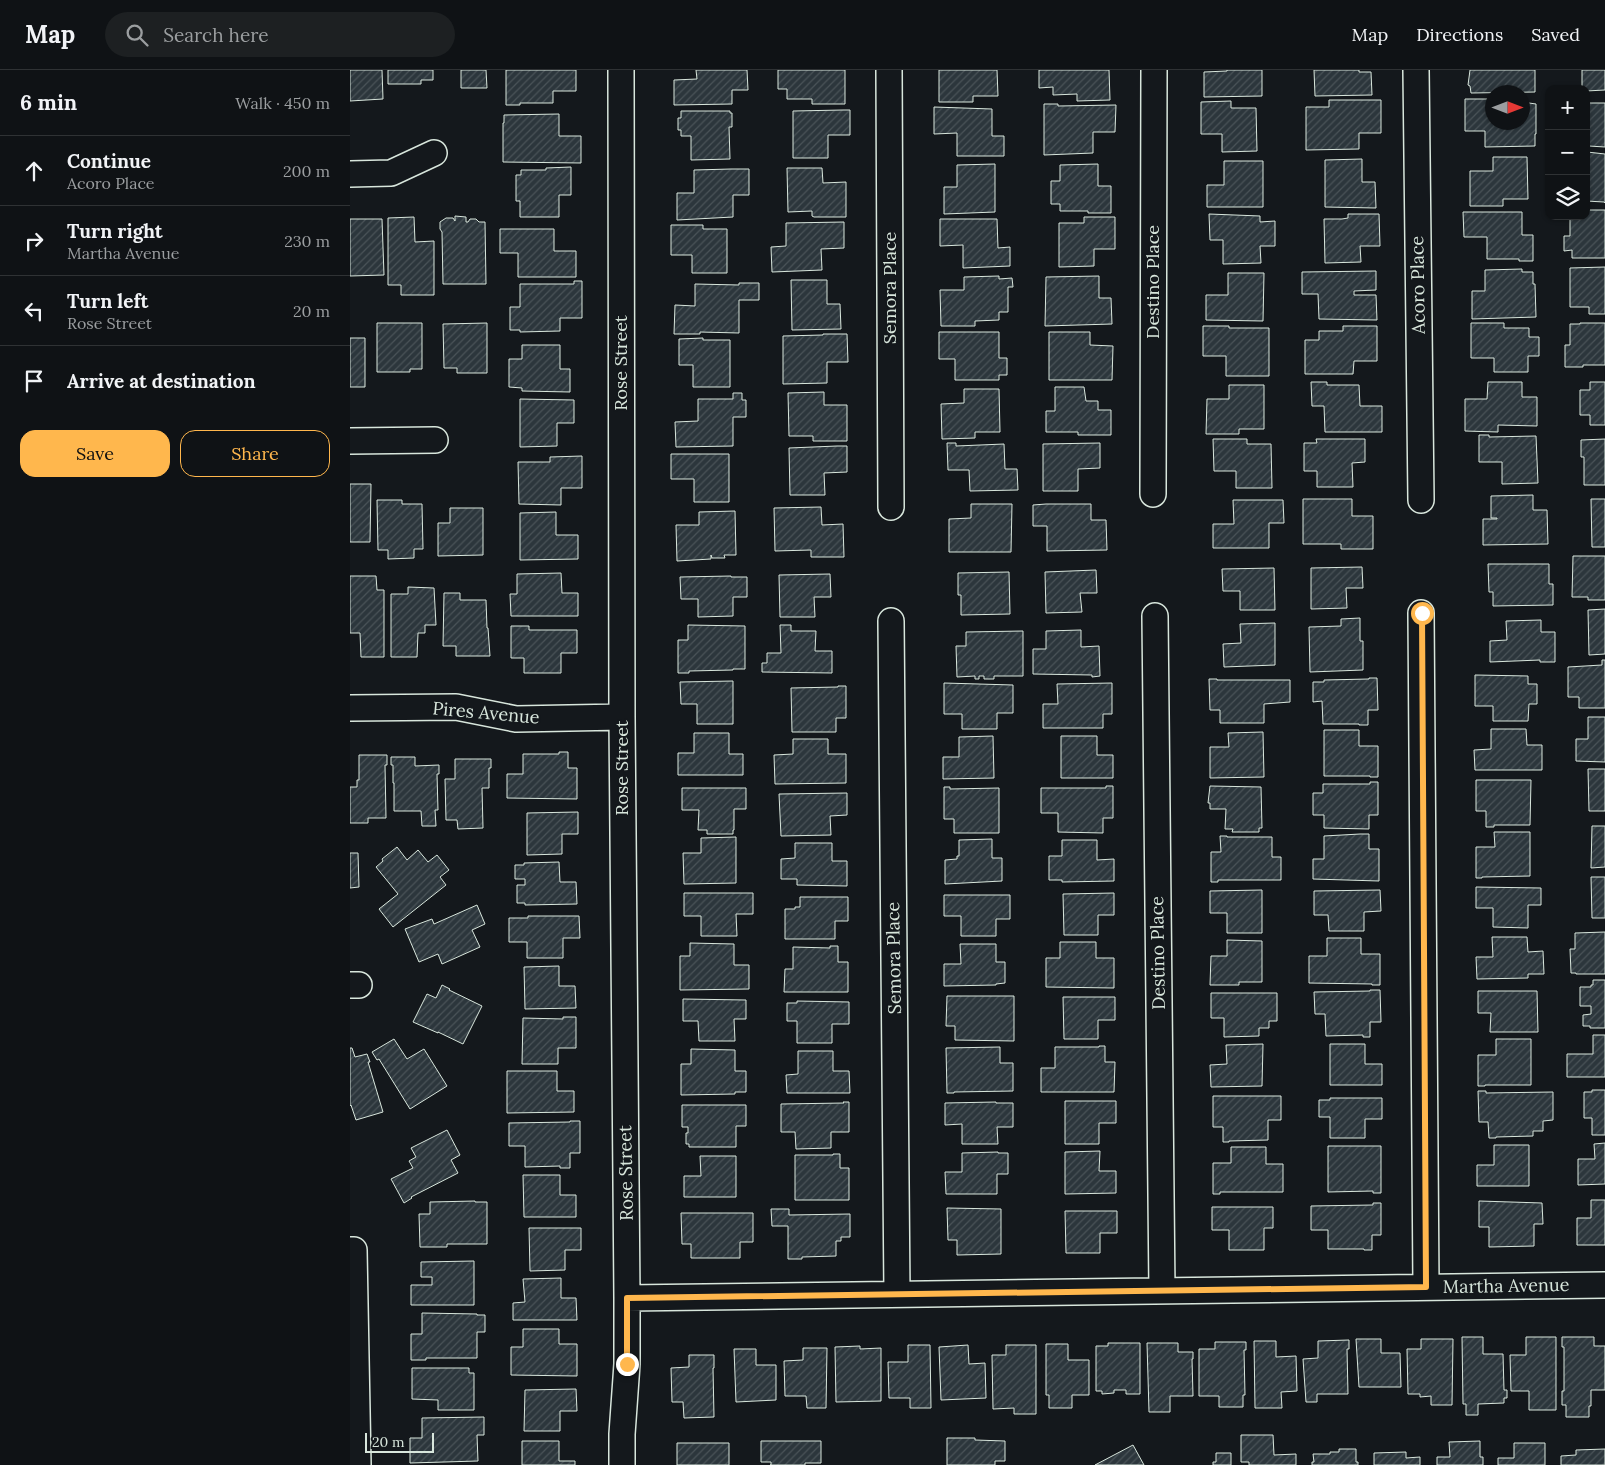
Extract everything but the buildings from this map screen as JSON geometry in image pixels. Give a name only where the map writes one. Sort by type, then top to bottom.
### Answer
[{"type":"street","name":"Rose Street","points":[[621,70],[622,717],[627,1298],[627,1364],[622,1434],[622,1465]]},
{"type":"street","name":"Semora Place","points":[[889,70],[891,507]]},
{"type":"street","name":"Destino Place","points":[[1153,494],[1154,70]]},
{"type":"street","name":"Acoro Place","points":[[1416,70],[1421,500]]},
{"type":"street","points":[[350,174],[392,173],[434,153]]},
{"type":"street","points":[[350,441],[434,440]]},
{"type":"street","points":[[1422,613],[1426,1287]]},
{"type":"street","name":"Destino Place","points":[[1155,616],[1162,1291]]},
{"type":"street","name":"Semora Place","points":[[891,621],[897,1294]]},
{"type":"street","name":"Pires Avenue","points":[[350,708],[456,707],[516,719],[622,717]]},
{"type":"street","points":[[352,1250],[358,1465]]},
{"type":"street","name":"Martha Avenue","points":[[627,1298],[1605,1285]]},
{"type":"route","points":[[627,1364],[627,1298],[1426,1287],[1422,613]]}]
